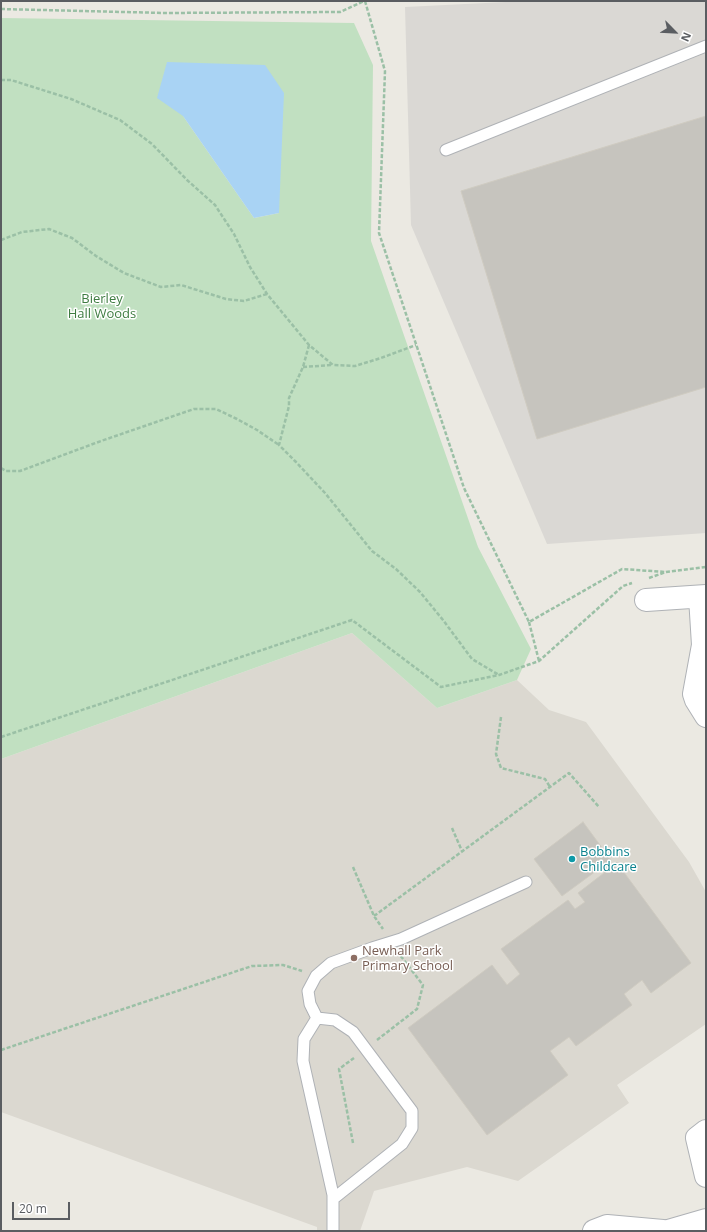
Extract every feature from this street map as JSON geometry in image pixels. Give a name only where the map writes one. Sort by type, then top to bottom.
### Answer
[{"type":"street","points":[[643,587],[703,597],[702,645],[694,694],[706,716]]},
{"type":"street","points":[[706,1131],[698,1138],[706,1176]]},
{"type":"street","points":[[668,1231],[706,1220]]},
{"type":"street","points":[[594,1231],[607,1226],[663,1231]]},
{"type":"lane","points":[[446,150],[706,46]]},
{"type":"lane","points":[[316,1018],[310,1004],[308,991],[316,976],[331,964],[401,939],[526,882]]},
{"type":"lane","points":[[316,1018],[334,1020],[353,1032],[412,1111],[412,1128],[402,1144],[333,1199]]},
{"type":"lane","points":[[316,1018],[304,1039],[303,1061],[332,1187],[333,1231]]},
{"type":"path","points":[[1,9],[165,13],[340,12],[365,1],[385,71],[379,232],[464,488],[529,622],[539,661]]},
{"type":"path","points":[[1,80],[12,80],[71,99],[120,120],[152,144],[187,180],[215,205],[234,234],[250,267],[267,294],[308,345],[333,365]]},
{"type":"path","points":[[1,240],[22,232],[49,229],[72,238],[96,256],[124,273],[161,286],[181,285],[226,299],[244,301],[267,294]]},
{"type":"path","points":[[279,445],[289,406],[289,398],[303,367],[308,345]]},
{"type":"path","points":[[303,367],[333,365],[355,366],[416,345]]},
{"type":"path","points":[[1,468],[6,471],[20,471],[194,409],[216,409],[237,418],[279,445],[325,493],[372,551],[396,569],[420,592],[472,659],[499,675]]},
{"type":"path","points":[[529,622],[622,569],[666,572],[706,567]]},
{"type":"path","points":[[1,737],[352,620],[440,687],[499,675],[539,661],[624,586],[643,587],[666,572]]},
{"type":"path","points":[[501,717],[496,754],[501,768],[545,779],[550,787]]},
{"type":"path","points":[[374,916],[569,773],[599,807]]},
{"type":"path","points":[[452,828],[462,851]]},
{"type":"path","points":[[353,867],[374,916],[423,985],[417,1009],[339,1070],[353,1144]]},
{"type":"path","points":[[1,1050],[252,966],[283,965],[316,976]]},
{"type":"shaded area","points":[[526,1],[706,1],[706,533],[547,544],[411,225],[405,7]]},
{"type":"shaded area","name":"Newhall Park Primary School","points":[[352,633],[437,708],[517,680],[549,710],[586,722],[689,862],[706,892],[706,1024],[617,1085],[629,1103],[518,1181],[467,1167],[374,1191],[360,1231],[317,1231],[317,1227],[1,1112],[1,759]]},
{"type":"green space","name":"Bierley Hall Woods","points":[[1,18],[354,23],[373,65],[371,241],[478,547],[531,649],[517,680],[437,708],[352,633],[1,759]],"holes":[[[183,116],[279,213],[254,218]]]},
{"type":"water","points":[[167,62],[265,65],[284,93],[279,213],[254,218],[183,116],[157,98]]},
{"type":"building","points":[[706,116],[706,387],[537,439],[461,191]]},
{"type":"building","name":"Bobbins Childcare","points":[[583,822],[611,860],[562,896],[534,859]]},
{"type":"building","points":[[617,863],[691,963],[651,993],[642,980],[624,994],[632,1005],[576,1046],[569,1037],[550,1051],[568,1075],[487,1135],[408,1028],[492,965],[507,985],[520,974],[501,949],[568,900],[575,909],[585,902],[578,893]]},
{"type":"place","name":"Bobbins Childcare","points":[[572,859]]},
{"type":"place","name":"Newhall Park Primary School","points":[[354,958]]}]
